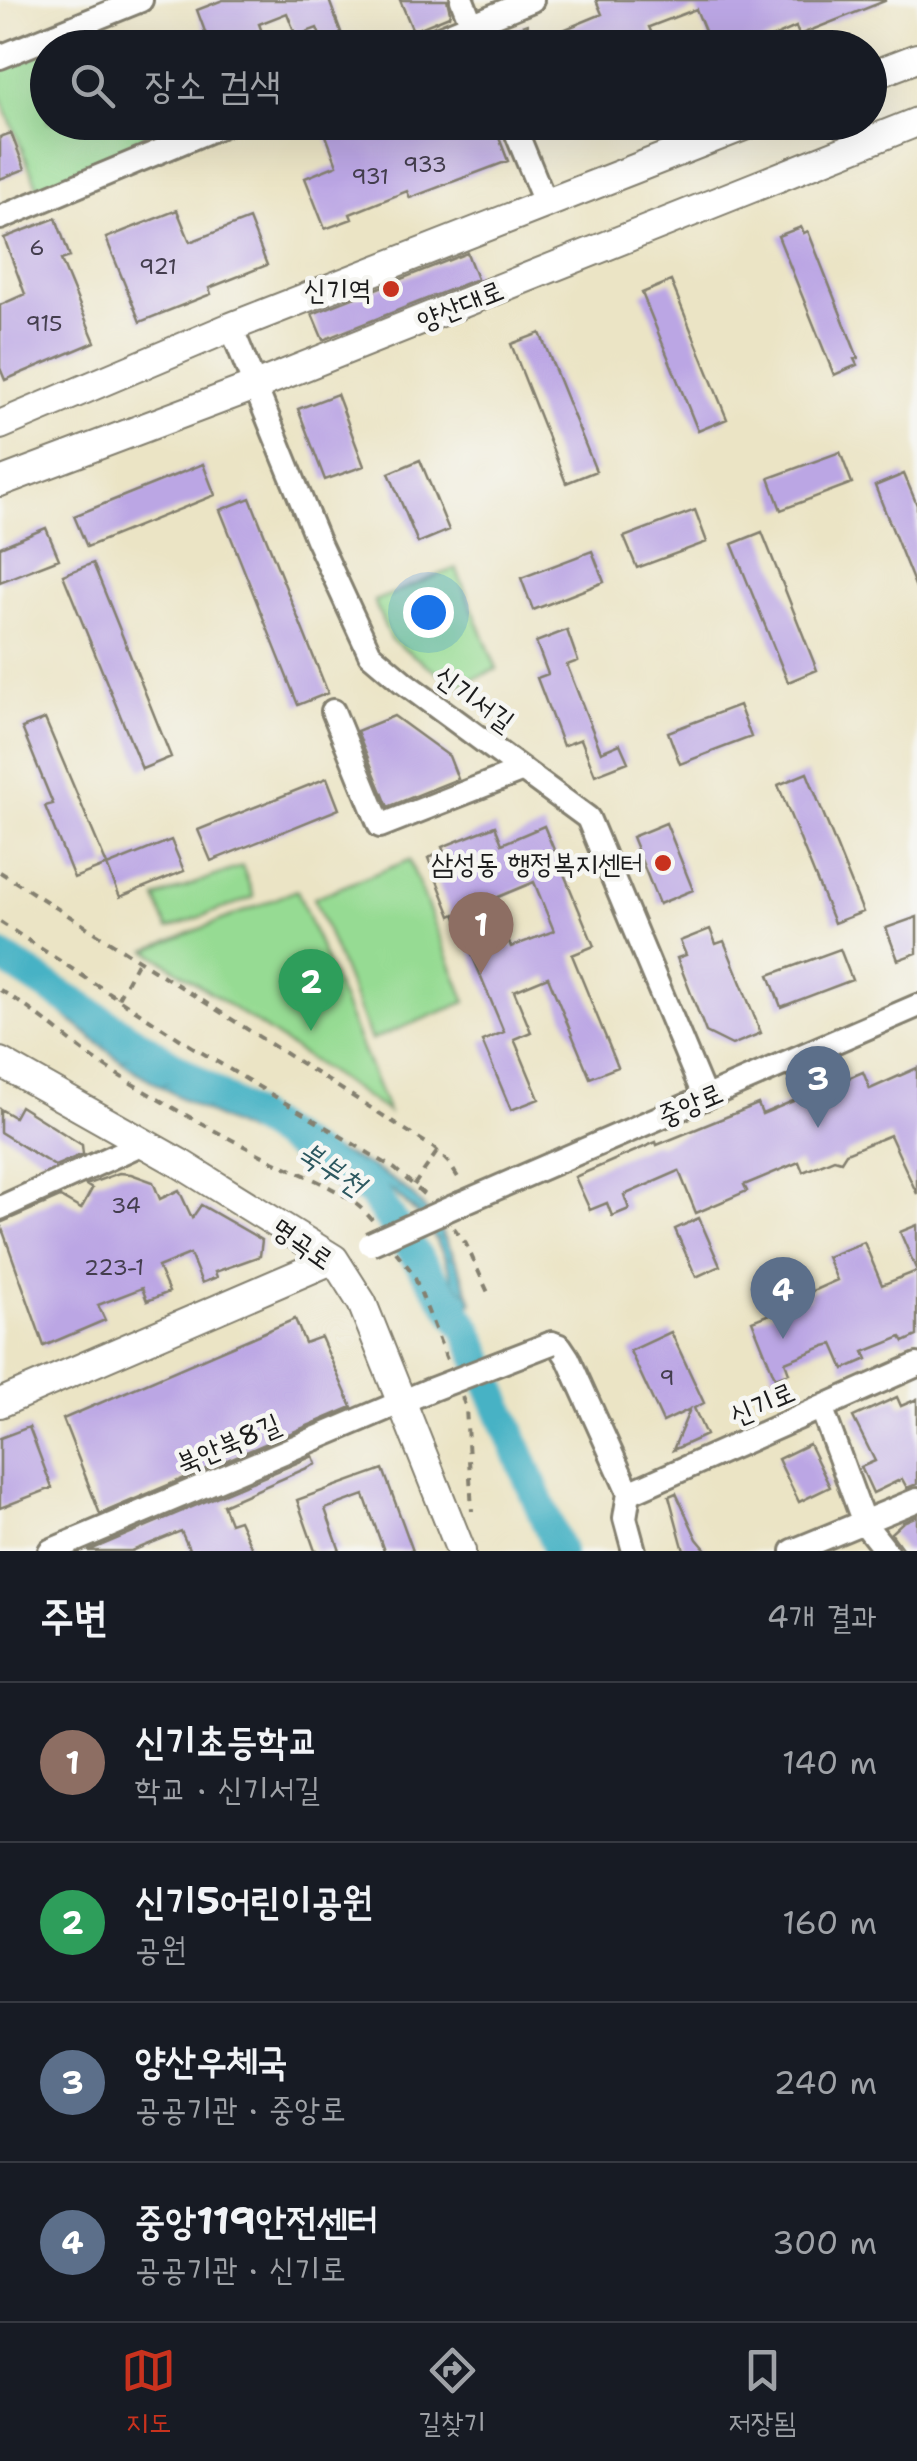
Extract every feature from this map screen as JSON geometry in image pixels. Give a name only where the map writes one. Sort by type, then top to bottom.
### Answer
[{"type":"main road","points":[[887,69],[917,58]]},
{"type":"main road","name":"양산대로","points":[[887,134],[917,122]]},
{"type":"main road","points":[[0,425],[231,328],[709,140]]},
{"type":"main road","name":"양산대로","points":[[0,482],[255,386],[872,140]]},
{"type":"main road","name":"명곡로","points":[[0,1062],[334,1258],[362,1304],[461,1551]]},
{"type":"main road","points":[[0,1403],[334,1258]]},
{"type":"street","points":[[66,30],[142,0]]},
{"type":"street","points":[[462,0],[474,30]]},
{"type":"street","points":[[458,30],[532,0]]},
{"type":"street","points":[[0,56],[30,44]]},
{"type":"street","points":[[0,218],[187,140]]},
{"type":"street","points":[[519,140],[546,205]]},
{"type":"street","name":"신기서길","points":[[231,328],[316,540],[370,654],[588,818],[705,1098]]},
{"type":"street","points":[[333,711],[380,826],[522,770]]},
{"type":"street","name":"중앙로","points":[[334,1258],[454,1210],[917,1006]]},
{"type":"street","points":[[0,1208],[143,1143]]},
{"type":"street","name":"북안북8길","points":[[50,1551],[552,1342],[568,1358],[628,1493]]},
{"type":"street","name":"신기로","points":[[628,1493],[917,1365]]},
{"type":"street","points":[[822,1409],[864,1523],[886,1551]]},
{"type":"street","points":[[628,1493],[625,1518],[634,1551]]},
{"type":"street","points":[[793,1551],[917,1500]]},
{"type":"path","points":[[0,872],[437,1152],[458,1179]]},
{"type":"path","points":[[0,922],[364,1150],[435,1204]]},
{"type":"path","points":[[118,998],[138,961]]},
{"type":"path","points":[[414,1185],[437,1152]]},
{"type":"path","points":[[454,1210],[490,1297]]},
{"type":"green space","points":[[30,57],[30,140],[146,140],[148,144],[38,188],[0,96],[0,69]]},
{"type":"green space","points":[[456,568],[497,669],[456,686],[390,639],[374,601]]},
{"type":"green space","points":[[409,860],[466,1002],[371,1040],[314,898]]},
{"type":"green space","points":[[242,866],[254,897],[168,929],[156,898]]},
{"type":"green space","points":[[297,890],[388,1112],[147,950]]},
{"type":"water","points":[[0,955],[228,1109],[356,1160],[396,1182],[423,1207],[444,1236],[472,1303],[462,1310],[435,1239],[390,1189],[349,1164],[303,1155],[257,1136],[140,1074],[36,992],[0,969]]},
{"type":"building","points":[[223,0],[329,0],[340,30],[294,30],[287,13],[259,24],[261,30],[204,30],[197,10]]},
{"type":"building","points":[[400,0],[447,0],[449,16],[413,30]]},
{"type":"building","points":[[596,0],[885,0],[812,30],[705,30],[696,9],[649,27],[650,30],[563,30],[602,14]]},
{"type":"building","points":[[11,133],[25,169],[0,179],[0,137]]},
{"type":"building","points":[[328,140],[500,140],[508,161],[410,198],[407,191],[350,214],[352,219],[325,229],[305,178],[337,165]]},
{"type":"building","points":[[177,210],[190,242],[249,219],[267,265],[209,288],[211,294],[140,322],[106,238]]},
{"type":"building","points":[[56,218],[70,257],[61,260],[95,342],[5,380],[0,368],[0,305],[25,294],[4,238]]},
{"type":"building","points":[[801,227],[804,233],[808,231],[858,358],[854,359],[857,365],[834,375],[778,236]]},
{"type":"building","points":[[467,253],[477,279],[323,340],[312,314]]},
{"type":"building","points":[[671,281],[727,419],[698,431],[642,293]]},
{"type":"building","points":[[540,333],[596,471],[566,483],[511,344]]},
{"type":"building","points":[[337,394],[364,466],[325,480],[298,409]]},
{"type":"building","points":[[840,452],[852,483],[781,510],[769,478]]},
{"type":"building","points":[[420,460],[449,530],[418,543],[389,473]]},
{"type":"building","points":[[203,464],[215,495],[87,547],[74,516]]},
{"type":"building","points":[[904,474],[917,505],[916,588],[875,486]]},
{"type":"building","points":[[250,498],[328,693],[298,705],[220,510]]},
{"type":"building","points":[[695,510],[707,542],[637,568],[624,537]]},
{"type":"building","points":[[46,528],[59,559],[0,582],[0,547]]},
{"type":"building","points":[[762,532],[817,670],[788,682],[732,544]]},
{"type":"building","points":[[592,551],[604,582],[533,610],[521,578]]},
{"type":"building","points":[[93,563],[171,757],[142,769],[63,575]]},
{"type":"building","points":[[567,630],[578,661],[567,665],[601,752],[620,744],[628,762],[595,775],[581,739],[563,746],[537,678],[548,674],[536,642]]},
{"type":"building","points":[[739,705],[751,737],[680,764],[668,732]]},
{"type":"building","points":[[394,716],[449,756],[458,779],[388,807],[357,731]]},
{"type":"building","points":[[45,719],[107,865],[74,878],[45,806],[53,804],[22,728]]},
{"type":"building","points":[[807,773],[863,912],[834,923],[778,785]]},
{"type":"building","points":[[327,778],[339,809],[211,861],[198,830]]},
{"type":"building","name":"삼성동 행정복지센터","points":[[666,823],[693,890],[659,904],[632,837]]},
{"type":"building","points":[[495,826],[502,844],[544,826],[594,946],[572,955],[618,1067],[590,1078],[548,977],[514,991],[531,1032],[514,1039],[539,1099],[511,1110],[482,1041],[504,1032],[428,858],[444,852],[442,847]],"holes":[[[534,882],[554,931],[511,947],[491,900]]]},
{"type":"building","points":[[171,840],[184,871],[120,897],[107,866]]},
{"type":"building","points":[[917,917],[917,953],[898,960],[886,928]]},
{"type":"building","points":[[710,929],[716,944],[724,941],[761,1033],[732,1045],[706,1032],[677,958],[686,955],[680,941]]},
{"type":"building","points":[[840,949],[852,980],[781,1007],[769,975]]},
{"type":"building","points":[[917,1068],[917,1194],[890,1135],[846,1153],[841,1161],[834,1159],[803,1172],[799,1162],[744,1185],[747,1191],[696,1213],[679,1171],[624,1195],[629,1209],[612,1216],[607,1203],[590,1210],[575,1177],[758,1104],[762,1114],[863,1072],[870,1089]]},
{"type":"building","points":[[20,1106],[82,1145],[83,1154],[55,1166],[0,1132],[0,1109],[14,1117]]},
{"type":"building","points":[[119,1173],[153,1182],[160,1199],[179,1190],[192,1218],[201,1205],[262,1240],[260,1256],[215,1272],[217,1277],[202,1283],[190,1254],[158,1267],[169,1292],[147,1301],[142,1288],[98,1305],[105,1320],[44,1346],[0,1223],[60,1197],[81,1209],[92,1189],[86,1185]]},
{"type":"building","points":[[699,1218],[720,1266],[696,1277],[675,1229]]},
{"type":"building","points":[[917,1225],[917,1271],[900,1232]]},
{"type":"building","points":[[864,1242],[882,1285],[917,1271],[917,1336],[904,1342],[901,1337],[864,1352],[867,1359],[844,1369],[833,1344],[825,1346],[785,1362],[789,1373],[775,1378],[752,1321],[810,1298],[808,1293],[837,1280],[827,1257]]},
{"type":"building","points":[[295,1319],[305,1343],[321,1337],[352,1407],[100,1514],[63,1419]]},
{"type":"building","points":[[671,1332],[704,1403],[694,1408],[706,1435],[673,1450],[690,1409],[663,1422],[630,1351]]},
{"type":"building","points":[[897,1397],[901,1406],[917,1399],[917,1484],[907,1488],[902,1479],[873,1493],[861,1467],[875,1461],[853,1417]]},
{"type":"building","points":[[29,1427],[52,1488],[0,1508],[0,1438]]},
{"type":"building","points":[[809,1444],[830,1487],[799,1502],[778,1459]]},
{"type":"building","points":[[313,1456],[316,1464],[223,1505],[230,1523],[239,1520],[253,1551],[190,1551],[181,1531],[132,1551],[88,1551]]},
{"type":"building","points":[[383,1469],[413,1551],[384,1551],[364,1495],[325,1509],[340,1551],[315,1551],[297,1500]]},
{"type":"building","points":[[676,1493],[697,1539],[707,1551],[684,1551],[669,1496]]},
{"type":"building","points":[[917,1516],[917,1551],[904,1551],[891,1533]]},
{"type":"waterway","name":"북부천","points":[[0,956],[372,1193],[467,1329],[559,1551]]},
{"type":"place","name":"신기역","points":[[391,289]]},
{"type":"place","name":"삼성동 행정복지센터","points":[[663,863]]},
{"type":"place","name":"신기초등학교","points":[[481,974]]},
{"type":"place","name":"신기5어린이공원","points":[[311,1031]]},
{"type":"place","name":"양산우체국","points":[[818,1128]]},
{"type":"place","name":"중앙119안전센터","points":[[783,1339]]}]
